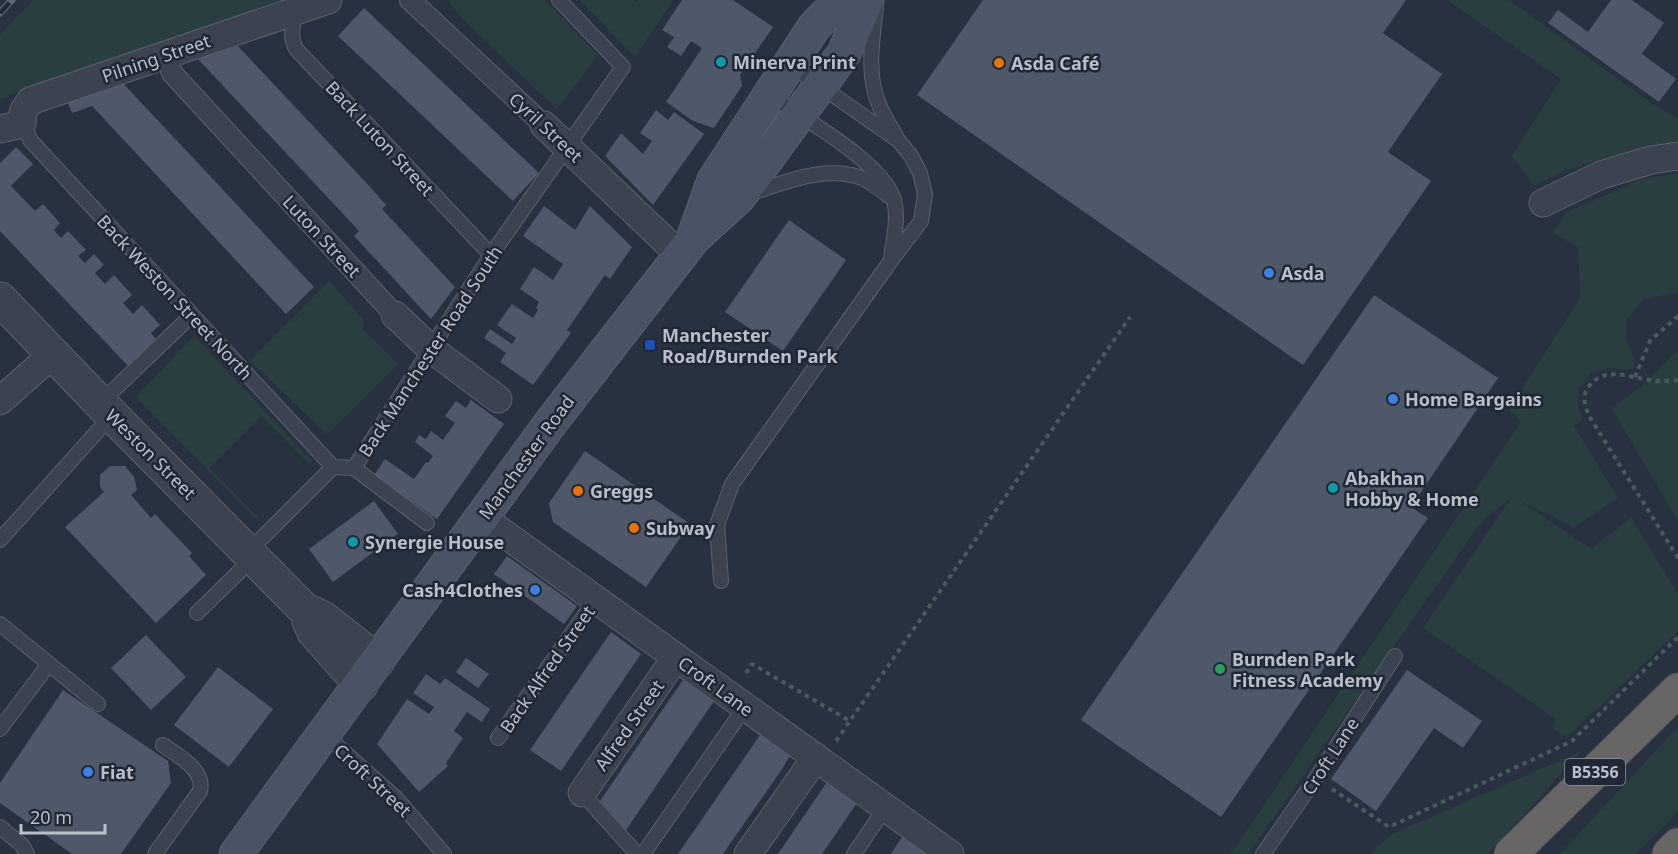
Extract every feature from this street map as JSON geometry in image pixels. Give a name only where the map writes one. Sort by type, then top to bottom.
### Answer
[{"type":"highway","name":"B5356","points":[[1511,854],[1678,690]]},
{"type":"highway","points":[[1534,854],[1678,698]]},
{"type":"highway","points":[[1669,854],[1678,845]]},
{"type":"main road","name":"Manchester Road","points":[[687,246],[714,180],[814,27],[840,0]]},
{"type":"main road","name":"Manchester Road","points":[[237,854],[552,421],[687,246],[738,197],[820,86],[844,53],[867,0]]},
{"type":"street","name":"Pilning Street","points":[[11,126],[30,101],[328,0]]},
{"type":"street","name":"Cyril Street","points":[[410,0],[567,147],[687,246]]},
{"type":"street","name":"Luton Street","points":[[165,55],[172,74],[395,315],[431,349],[498,399]]},
{"type":"street","points":[[1543,203],[1601,175],[1650,160],[1678,156]]},
{"type":"street","name":"Weston Street","points":[[0,299],[304,609],[314,632],[370,673]]},
{"type":"street","points":[[0,400],[53,354]]},
{"type":"street","name":"Croft Lane","points":[[482,517],[950,854]]},
{"type":"street","name":"Alfred Street","points":[[582,793],[676,657]]},
{"type":"street","points":[[748,854],[819,759]]},
{"type":"lane","name":"Back Manchester Road South","points":[[333,467],[354,468],[491,255],[623,67],[559,0]]},
{"type":"lane","points":[[721,581],[717,525],[732,484],[921,221],[925,194],[920,173],[911,156],[898,141],[879,106],[873,83],[871,50],[878,0]]},
{"type":"lane","name":"Back Luton Street","points":[[296,11],[292,34],[292,42],[296,49],[491,255]]},
{"type":"lane","points":[[789,64],[898,141]]},
{"type":"lane","points":[[769,95],[855,152],[882,179],[893,199],[896,218],[891,262]]},
{"type":"lane","name":"Back Weston Street North","points":[[11,126],[31,141],[333,467]]},
{"type":"lane","points":[[738,197],[814,174],[847,174],[864,179],[893,199]]},
{"type":"lane","points":[[0,540],[106,409],[192,315]]},
{"type":"lane","points":[[197,613],[333,467]]},
{"type":"lane","points":[[354,468],[427,523]]},
{"type":"lane","name":"Back Alfred Street","points":[[498,738],[596,599]]},
{"type":"lane","points":[[0,624],[98,704]]},
{"type":"lane","name":"Croft Lane","points":[[1263,854],[1316,778],[1395,656]]},
{"type":"lane","points":[[0,729],[49,664]]},
{"type":"lane","points":[[643,854],[737,701]]},
{"type":"lane","name":"Croft Street","points":[[324,734],[396,798],[444,854]]},
{"type":"lane","points":[[155,854],[200,791],[201,784],[195,770],[163,745]]},
{"type":"lane","points":[[582,793],[637,854]]},
{"type":"lane","points":[[854,854],[885,807]]},
{"type":"lane","points":[[0,827],[22,845],[27,854]]},
{"type":"path","points":[[819,759],[849,721],[1130,316]]},
{"type":"path","points":[[1635,377],[1650,341],[1678,316]]},
{"type":"path","points":[[1678,380],[1660,381],[1624,375],[1608,375],[1595,380],[1583,400],[1589,416],[1678,558]]},
{"type":"path","points":[[1316,778],[1389,827],[1572,741],[1678,637]]},
{"type":"path","points":[[737,701],[752,664],[849,721]]},
{"type":"green space","points":[[33,0],[286,0],[0,99],[0,34]]},
{"type":"green space","points":[[448,0],[545,0],[598,55],[557,109],[465,21]]},
{"type":"green space","points":[[580,0],[634,0],[637,2],[639,0],[673,0],[635,57]]},
{"type":"green space","points":[[1447,0],[1509,0],[1653,104],[1678,119],[1678,146],[1606,158],[1564,172],[1534,186],[1512,156],[1561,79]]},
{"type":"green space","points":[[1678,173],[1678,292],[1642,300],[1626,321],[1626,339],[1634,357],[1634,370],[1608,368],[1591,373],[1579,389],[1578,407],[1582,420],[1574,426],[1618,498],[1574,527],[1519,500],[1591,549],[1631,518],[1678,594],[1678,631],[1566,738],[1553,728],[1556,719],[1423,628],[1511,498],[1482,521],[1248,854],[1231,854],[1521,422],[1509,409],[1580,298],[1578,247],[1552,233],[1567,212],[1642,179]]},
{"type":"green space","points":[[329,281],[364,320],[363,330],[398,364],[327,434],[250,361]]},
{"type":"green space","points":[[194,336],[312,461],[310,464],[261,416],[209,468],[258,517],[256,519],[136,397]]},
{"type":"green space","points":[[1678,350],[1678,521],[1612,409],[1649,380]]},
{"type":"green space","points":[[1678,727],[1678,811],[1635,854],[1560,854]]},
{"type":"green space","points":[[1582,751],[1488,854],[1370,854],[1390,835]]},
{"type":"building","name":"Minerva Print","points":[[682,0],[733,0],[773,27],[740,75],[742,86],[714,128],[693,121],[666,102],[702,48],[691,41],[681,56],[667,47],[674,37],[662,30]]},
{"type":"building","name":"Asda","points":[[983,0],[1406,0],[1383,33],[1442,74],[1388,152],[1431,181],[1303,365],[917,95]]},
{"type":"building","points":[[1611,0],[1632,0],[1664,23],[1642,54],[1676,79],[1659,102],[1548,23],[1558,10],[1588,32]]},
{"type":"building","points":[[364,8],[539,173],[513,201],[338,36]]},
{"type":"building","points":[[238,46],[373,190],[386,205],[382,209],[455,287],[431,319],[354,236],[359,231],[197,58]]},
{"type":"building","points":[[120,80],[314,287],[286,314],[92,106],[72,113],[66,98]]},
{"type":"building","points":[[656,110],[668,120],[674,112],[704,134],[653,205],[605,156],[621,133],[643,154],[652,141],[640,133]]},
{"type":"building","points":[[16,147],[33,164],[11,186],[35,211],[43,204],[60,223],[54,230],[57,234],[61,238],[68,231],[86,250],[78,256],[85,263],[94,254],[104,265],[95,273],[105,284],[114,275],[132,295],[123,303],[133,314],[142,305],[160,325],[151,333],[156,339],[128,366],[0,231],[0,163]]},
{"type":"building","points":[[544,206],[575,230],[590,206],[632,247],[610,279],[605,275],[567,330],[571,333],[533,385],[500,362],[506,353],[484,338],[490,329],[512,344],[516,338],[497,325],[512,304],[533,318],[538,310],[536,308],[539,302],[520,289],[534,267],[553,280],[563,264],[523,236]]},
{"type":"building","points":[[789,220],[846,260],[783,351],[725,312]]},
{"type":"building","points":[[1374,295],[1498,378],[1411,507],[1428,518],[1221,817],[1081,720]]},
{"type":"building","points":[[471,400],[504,424],[437,519],[374,475],[385,459],[414,479],[433,456],[415,442],[419,435],[426,439],[431,431],[443,440],[455,423],[445,416],[456,401],[466,408]]},
{"type":"building","points":[[585,451],[690,524],[646,587],[553,522],[549,503]]},
{"type":"building","points":[[110,466],[125,466],[134,477],[137,490],[131,495],[151,518],[155,514],[192,553],[189,556],[206,575],[156,623],[65,527],[104,492],[100,487],[100,475]]},
{"type":"building","name":"Synergie House","points":[[374,501],[398,534],[333,582],[309,549]]},
{"type":"building","name":"Cash4Clothes","points":[[507,556],[577,606],[564,624],[494,574]]},
{"type":"building","points":[[611,632],[641,654],[561,771],[530,750]]},
{"type":"building","points":[[146,635],[186,677],[151,710],[111,668]]},
{"type":"building","points":[[466,658],[489,674],[478,688],[456,672]]},
{"type":"building","points":[[218,667],[273,709],[229,767],[174,725]]},
{"type":"building","points":[[1407,670],[1482,721],[1463,748],[1434,728],[1376,811],[1331,779]]},
{"type":"building","points":[[426,674],[440,684],[445,678],[490,709],[482,722],[467,712],[454,731],[463,738],[446,763],[448,766],[419,792],[377,744],[407,699],[429,714],[434,707],[413,693]]},
{"type":"building","points":[[683,680],[714,701],[626,830],[600,801]]},
{"type":"building","name":"Fiat","points":[[63,690],[168,761],[171,783],[121,854],[72,854],[0,803],[0,783]]},
{"type":"building","points":[[760,735],[790,756],[780,772],[723,854],[678,854]]},
{"type":"building","points":[[827,782],[857,803],[822,854],[778,854]]},
{"type":"building","points":[[902,837],[928,854],[891,854]]},
{"type":"railway","points":[[0,13],[12,0]]},
{"type":"place","name":"Minerva Print","points":[[721,62]]},
{"type":"place","name":"Asda Café","points":[[999,63]]},
{"type":"place","name":"Asda","points":[[1269,273]]},
{"type":"place","name":"Manchester Road/Burnden Park","points":[[650,345]]},
{"type":"place","name":"Home Bargains","points":[[1393,399]]},
{"type":"place","name":"Abakhan Hobby & Home","points":[[1333,488]]},
{"type":"place","name":"Greggs","points":[[578,491]]},
{"type":"place","name":"Subway","points":[[634,528]]},
{"type":"place","name":"Synergie House","points":[[353,542]]},
{"type":"place","name":"Cash4Clothes","points":[[535,590]]},
{"type":"place","name":"Burnden Park Fitness Academy","points":[[1220,669]]},
{"type":"place","name":"Fiat","points":[[88,772]]}]
